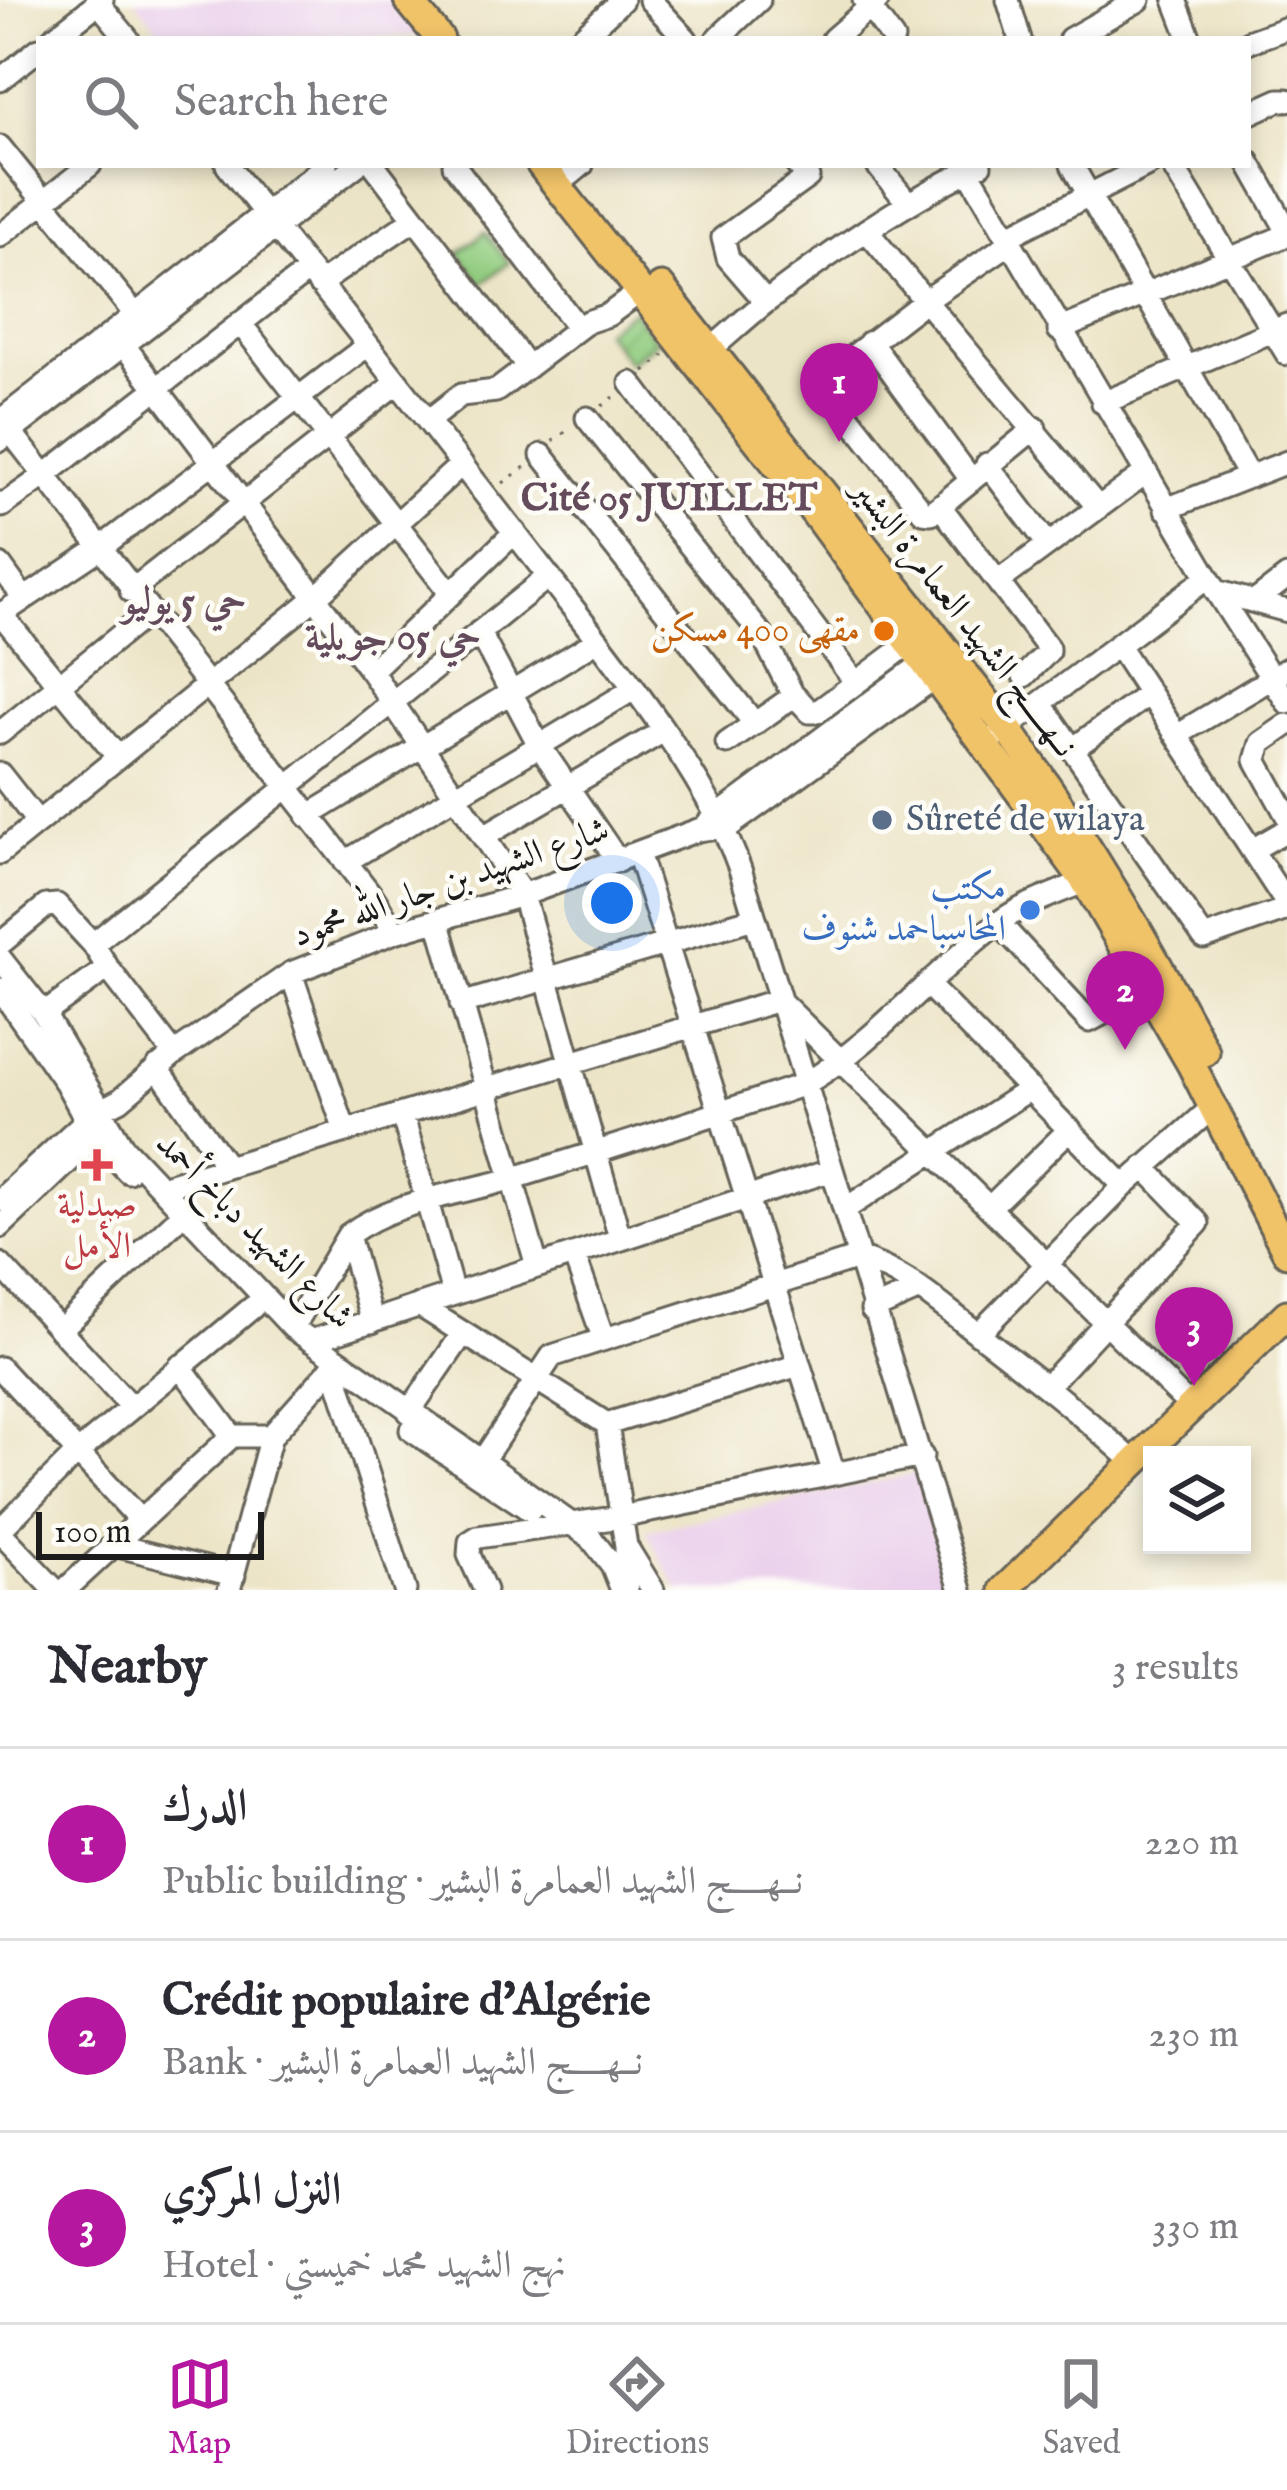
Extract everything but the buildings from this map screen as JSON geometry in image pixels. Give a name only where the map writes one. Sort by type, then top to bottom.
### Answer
[{"type":"main road","points":[[408,0],[438,36]]},
{"type":"main road","points":[[427,0],[456,36]]},
{"type":"main road","name":"نــهـــــج الشهيد العمامرة البشير","points":[[543,168],[641,291],[704,355]]},
{"type":"main road","name":"نــهـــــج الشهيد العمامرة البشير","points":[[571,168],[704,355],[996,736],[1170,985],[1287,1216]]},
{"type":"main road","name":"نــهـــــج الشهيد العمامرة البشير","points":[[1094,876],[1287,1253]]},
{"type":"main road","points":[[1004,1590],[1287,1314]]},
{"type":"street","points":[[583,36],[622,0]]},
{"type":"street","points":[[650,0],[683,36]]},
{"type":"street","points":[[720,36],[759,0]]},
{"type":"street","points":[[1008,0],[1019,36]]},
{"type":"street","points":[[1075,36],[1139,0]]},
{"type":"street","points":[[1175,0],[1189,36]]},
{"type":"street","points":[[56,36],[99,1],[126,36]]},
{"type":"street","points":[[836,36],[870,2],[890,36]]},
{"type":"street","points":[[1251,41],[1287,28]]},
{"type":"street","points":[[0,80],[36,51]]},
{"type":"street","points":[[1251,113],[1287,100]]},
{"type":"street","points":[[0,147],[134,313]]},
{"type":"street","points":[[1059,330],[1287,232],[1276,189],[1251,164]]},
{"type":"street","points":[[0,236],[86,168]]},
{"type":"street","points":[[229,168],[634,689],[712,825],[754,917],[961,1590]]},
{"type":"street","points":[[3,426],[123,344],[323,168]]},
{"type":"street","points":[[3,426],[134,313],[353,168]]},
{"type":"street","points":[[376,168],[528,367]]},
{"type":"street","points":[[456,168],[578,328]]},
{"type":"street","points":[[879,168],[908,203]]},
{"type":"street","points":[[704,355],[766,302],[908,203],[969,168]]},
{"type":"street","points":[[972,168],[1059,330],[1211,584],[1280,674],[1287,702]]},
{"type":"street","points":[[1074,168],[1249,477]]},
{"type":"street","points":[[1035,428],[932,513],[923,512],[821,381],[1008,240],[1142,168]]},
{"type":"street","points":[[1174,168],[1229,259],[1280,328],[1287,354]]},
{"type":"street","points":[[766,302],[728,258],[722,238],[810,169]]},
{"type":"street","points":[[0,503],[2,506],[44,476],[240,323],[413,220]]},
{"type":"street","points":[[867,231],[1096,506]]},
{"type":"street","points":[[429,420],[461,394],[492,393],[578,328],[608,315],[641,291]]},
{"type":"street","points":[[240,323],[452,594]]},
{"type":"street","points":[[1103,403],[1280,328]]},
{"type":"street","points":[[870,342],[979,471],[1048,543]]},
{"type":"street","points":[[123,344],[371,671],[523,895],[620,1238]]},
{"type":"street","points":[[117,756],[1,615],[368,345]]},
{"type":"street","points":[[131,591],[398,382]]},
{"type":"street","points":[[632,383],[856,683]]},
{"type":"street","points":[[587,418],[762,635],[794,698],[814,713],[856,683],[934,658]]},
{"type":"street","points":[[3,426],[395,932]]},
{"type":"street","points":[[542,454],[754,724]]},
{"type":"street","points":[[1166,509],[1287,462]]},
{"type":"street","points":[[0,853],[315,598],[462,464]]},
{"type":"street","points":[[999,581],[1144,474]]},
{"type":"street","points":[[940,506],[1049,650],[1024,676]]},
{"type":"street","points":[[371,671],[515,532]]},
{"type":"street","points":[[0,565],[23,597]]},
{"type":"street","points":[[93,944],[549,576]]},
{"type":"street","points":[[1257,600],[1287,577]]},
{"type":"street","points":[[1211,584],[1287,611]]},
{"type":"street","points":[[996,736],[1211,584]]},
{"type":"street","points":[[0,733],[148,613]]},
{"type":"street","points":[[479,632],[539,746],[628,857],[667,943],[835,1474]]},
{"type":"street","points":[[308,816],[598,640]]},
{"type":"street","points":[[1041,704],[1204,938],[1287,906],[1119,647]]},
{"type":"street","name":"شارع الشهيد بن جار الله محمود","points":[[0,1200],[166,1061],[291,973],[395,932],[523,895],[712,825],[934,658]]},
{"type":"street","points":[[1177,735],[1280,674]]},
{"type":"street","points":[[345,862],[634,689]]},
{"type":"street","points":[[1074,748],[1149,694]]},
{"type":"street","points":[[727,743],[794,698]]},
{"type":"street","points":[[1287,725],[1261,743],[1256,760],[1287,816]]},
{"type":"street","points":[[484,836],[662,731]]},
{"type":"street","points":[[0,774],[37,821]]},
{"type":"street","points":[[1252,850],[1287,830]]},
{"type":"street","points":[[302,1334],[348,1235],[358,1227],[805,1084],[844,1061],[999,923],[1048,893],[1094,876]]},
{"type":"street","points":[[0,944],[46,906],[57,905],[93,944],[227,1167]]},
{"type":"street","points":[[461,1004],[754,917]]},
{"type":"street","points":[[438,920],[537,1266]]},
{"type":"street","points":[[999,923],[1089,1021],[1149,988]]},
{"type":"street","name":"شارع الشهيد دباخ أحمد","points":[[0,958],[10,1001],[123,1147],[334,1371],[409,1412],[478,1467]]},
{"type":"street","points":[[44,1014],[108,968]]},
{"type":"street","points":[[291,973],[345,1131]]},
{"type":"street","points":[[927,984],[1124,1186]]},
{"type":"street","points":[[161,1186],[404,1117],[779,1000]]},
{"type":"street","points":[[779,1000],[1191,1407]]},
{"type":"street","name":"شارع الشهيد دباخ أحمد","points":[[10,1001],[44,1014],[102,1117],[174,1222],[253,1306],[334,1371],[606,1555],[625,1590]]},
{"type":"street","points":[[845,1209],[1030,1089]]},
{"type":"street","points":[[978,1334],[1124,1186],[1214,1106]]},
{"type":"street","name":"شارع الشهيد بن جار الله محمود","points":[[0,1227],[102,1117]]},
{"type":"street","points":[[404,1117],[453,1293]]},
{"type":"street","points":[[990,1207],[1070,1129]]},
{"type":"street","points":[[1047,1386],[1198,1223],[1144,1167]]},
{"type":"street","points":[[302,1334],[372,1322],[832,1170]]},
{"type":"street","points":[[60,1330],[174,1222]]},
{"type":"street","points":[[348,1235],[372,1322]]},
{"type":"street","points":[[574,1255],[603,1336]]},
{"type":"street","points":[[478,1467],[552,1356],[858,1258],[897,1273],[920,1289],[1047,1386],[1135,1463]]},
{"type":"street","points":[[0,1264],[130,1407]]},
{"type":"street","points":[[872,1310],[920,1289]]},
{"type":"street","points":[[419,1305],[607,1424],[799,1365]]},
{"type":"street","points":[[55,1590],[0,1531],[77,1453],[253,1306]]},
{"type":"street","points":[[409,1412],[462,1335]]},
{"type":"street","points":[[180,1366],[232,1436]]},
{"type":"street","points":[[0,1368],[140,1520]]},
{"type":"street","points":[[114,1545],[232,1582],[271,1436],[334,1371],[405,1590]]},
{"type":"street","points":[[607,1424],[626,1546],[625,1590]]},
{"type":"street","points":[[64,1590],[232,1436],[271,1436]]},
{"type":"street","points":[[485,1590],[469,1555],[470,1542],[478,1537],[622,1516],[922,1456]]},
{"type":"street","name":"شارع الشهيد دباخ أحمد","points":[[563,1525],[607,1590]]},
{"type":"street","points":[[626,1546],[653,1590]]},
{"type":"shaded area","points":[[135,0],[393,0],[420,36],[163,36]]},
{"type":"shaded area","points":[[919,1473],[954,1590],[678,1590],[646,1531]]},
{"type":"green space","points":[[485,232],[509,263],[482,284],[459,253]]},
{"type":"green space","points":[[633,310],[657,342],[629,363],[604,331]]},
{"type":"place","name":"الدرك","points":[[839,442]]},
{"type":"place","name":"مقهى 400 مسكن","points":[[884,631]]},
{"type":"place","name":"Sûreté de wilaya","points":[[882,820]]},
{"type":"place","name":"مكتب المحاسباحمد شنوف","points":[[1030,910]]},
{"type":"place","name":"Crédit populaire d'Algérie","points":[[1125,1050]]},
{"type":"place","name":"صيدلية الأمل","points":[[97,1165]]},
{"type":"place","name":"النزل المركزي","points":[[1194,1386]]},
{"type":"district","name":"Cité 05 JUILLET","points":[[669,499]]},
{"type":"district","name":"حي 5 يوليو","points":[[184,602]]},
{"type":"district","name":"حي 05 جويلية","points":[[393,638]]}]
